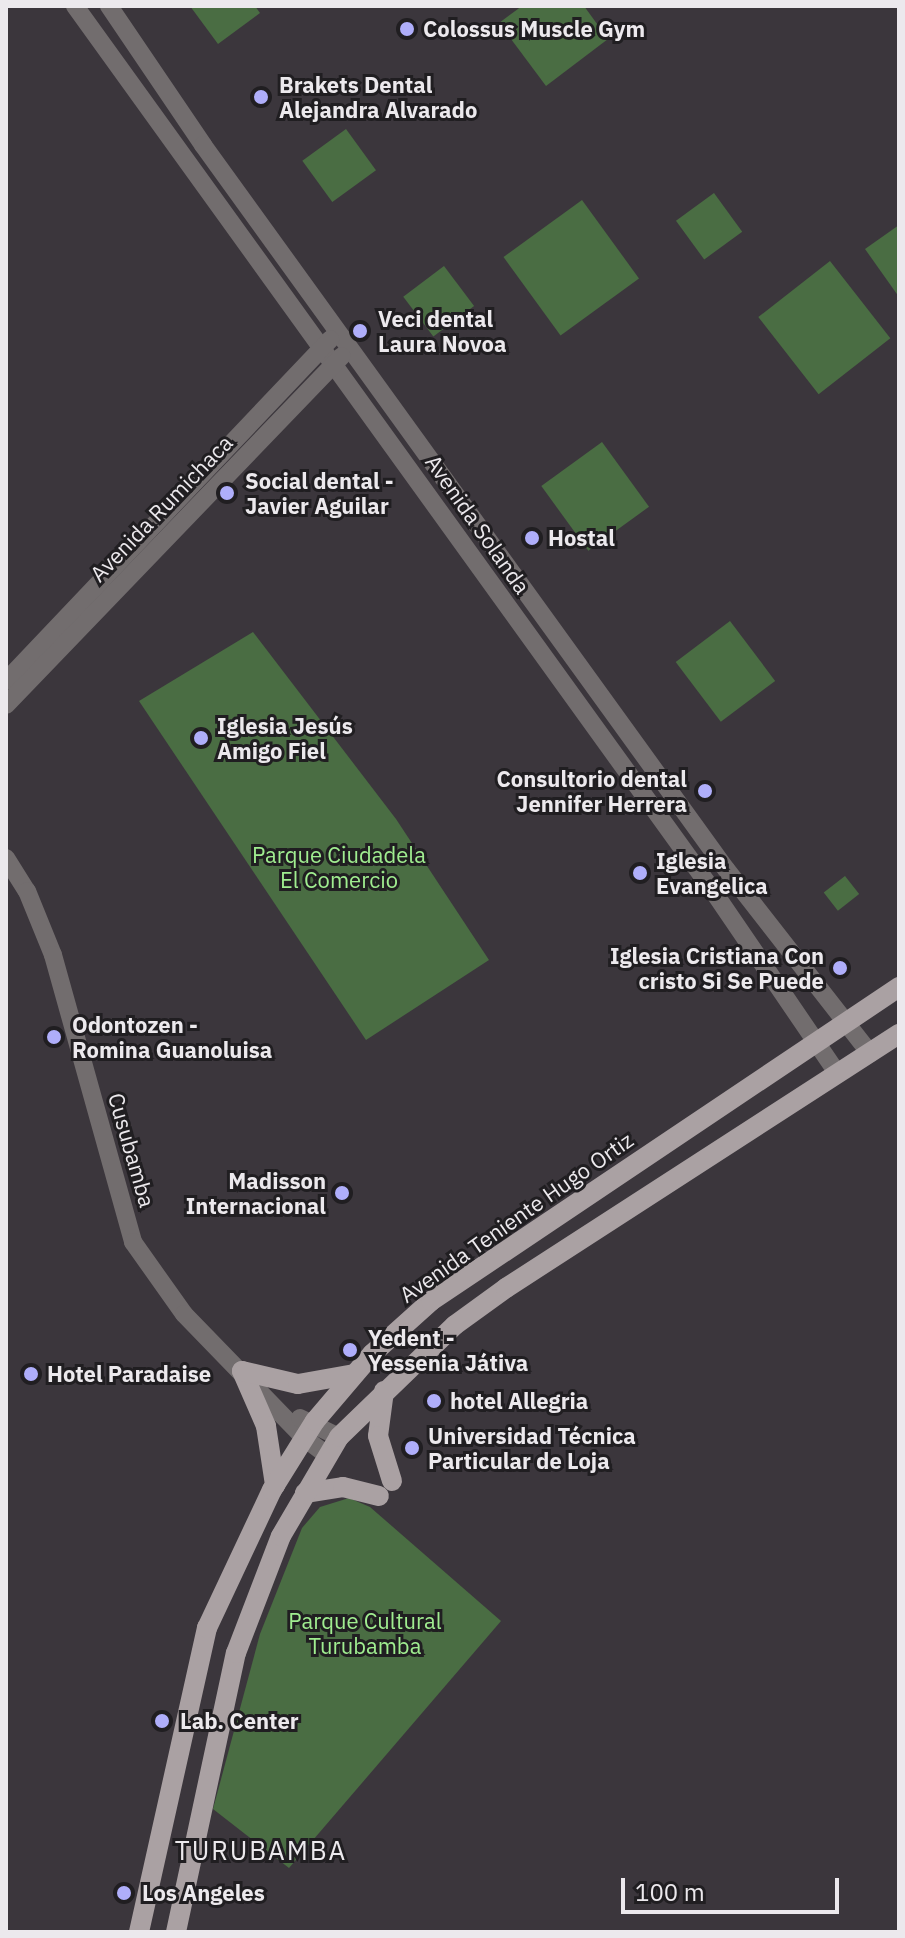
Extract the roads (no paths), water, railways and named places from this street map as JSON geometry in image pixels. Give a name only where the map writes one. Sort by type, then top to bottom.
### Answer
[{"type":"main road","name":"Avenida Teniente Hugo Ortiz","points":[[139,1932],[207,1628],[275,1485],[309,1429],[354,1374],[431,1301],[815,1039],[899,987]]},
{"type":"main road","points":[[176,1932],[236,1653],[269,1562],[339,1437],[455,1325],[506,1288],[899,1034]]},
{"type":"main road","points":[[242,1371],[298,1384],[354,1374]]},
{"type":"main road","points":[[242,1371],[266,1426],[275,1485]]},
{"type":"main road","points":[[305,1493],[343,1487],[386,1488],[378,1436],[385,1390]]},
{"type":"street","name":"Avenida Solanda","points":[[75,6],[328,355],[837,1073]]},
{"type":"street","name":"Avenida Solanda","points":[[109,6],[203,145],[354,347],[726,869],[870,1053]]},
{"type":"street","name":"Avenida Rumichaca","points":[[6,705],[328,355],[340,329]]},
{"type":"street","name":"Avenida Rumichaca","points":[[6,681],[328,355],[354,347]]},
{"type":"street","name":"Cusubamba","points":[[6,858],[27,891],[53,955],[133,1242],[184,1314],[282,1414],[309,1429],[339,1437]]},
{"type":"street","name":"Cusubamba","points":[[309,1429],[327,1455]]},
{"type":"place","name":"Colossus Muscle Gym","points":[[407,29]]},
{"type":"place","name":"Brakets Dental Alejandra Alvarado","points":[[261,97]]},
{"type":"place","name":"Veci dental Laura Novoa","points":[[360,331]]},
{"type":"place","name":"Social dental - Javier Aguilar","points":[[227,493]]},
{"type":"place","name":"Hostal","points":[[532,538]]},
{"type":"place","name":"Iglesia Jesús Amigo Fiel","points":[[201,738]]},
{"type":"place","name":"Consultorio dental Jennifer Herrera","points":[[705,791]]},
{"type":"place","name":"Iglesia Evangelica","points":[[640,873]]},
{"type":"place","name":"Iglesia Cristiana Con cristo Si Se Puede","points":[[840,968]]},
{"type":"place","name":"Odontozen - Romina Guanoluisa","points":[[54,1037]]},
{"type":"place","name":"Madisson Internacional","points":[[342,1193]]},
{"type":"place","name":"Yedent - Yessenia Játiva","points":[[350,1350]]},
{"type":"place","name":"Hotel Paradaise","points":[[31,1374]]},
{"type":"place","name":"hotel Allegria","points":[[434,1401]]},
{"type":"place","name":"Universidad Técnica Particular de Loja","points":[[412,1448]]},
{"type":"place","name":"Lab. Center","points":[[162,1721]]},
{"type":"place","name":"Los Angeles","points":[[124,1893]]},
{"type":"district","name":"TURUBAMBA","points":[[261,1851]]},
{"type":"park label","name":"Parque Ciudadela El Comercio","points":[[339,866]]},
{"type":"park label","name":"Parque Cultural Turubamba","points":[[365,1632]]}]
